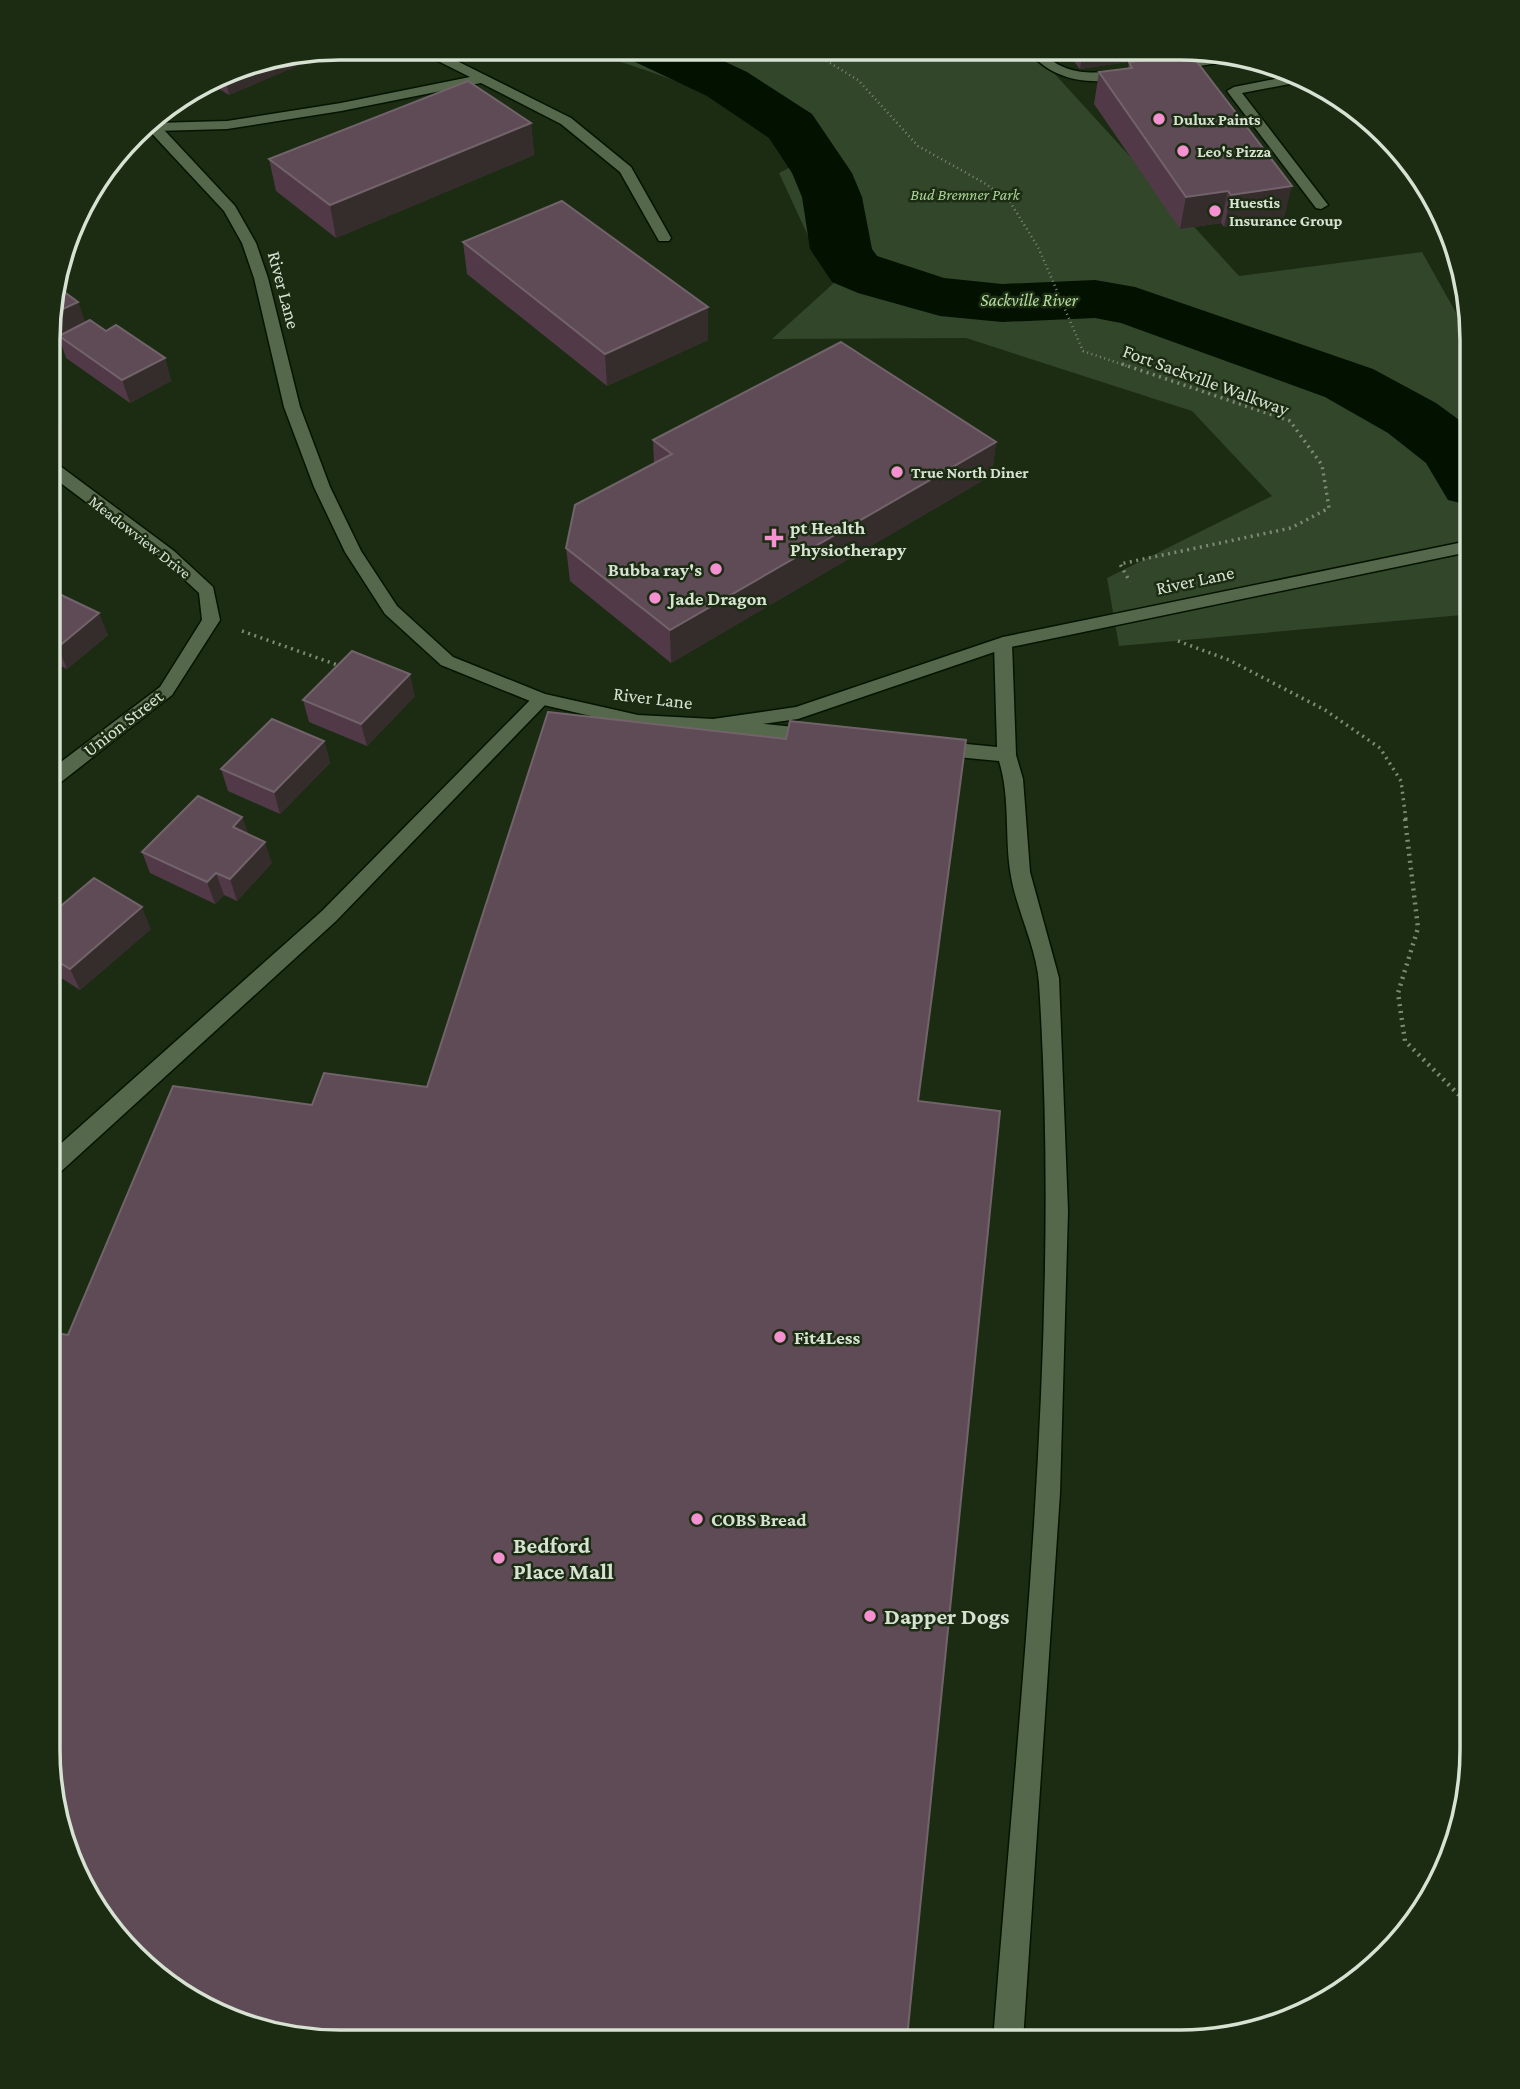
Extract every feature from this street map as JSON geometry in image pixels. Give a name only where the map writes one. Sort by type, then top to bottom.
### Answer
[{"type":"street","points":[[448,60],[566,121],[626,170],[664,238]]},
{"type":"street","points":[[1041,60],[1068,76],[1098,78],[1207,61]]},
{"type":"street","points":[[162,123],[228,125],[341,107],[485,78]]},
{"type":"street","points":[[1287,80],[1234,90],[1321,205]]},
{"type":"street","name":"River Lane","points":[[156,128],[230,209],[249,243],[261,278],[292,407],[322,487],[353,552],[391,610],[447,661],[541,699],[638,721],[713,725],[798,713],[1003,643],[1460,547]]},
{"type":"street","name":"Meadowview Drive","points":[[60,474],[168,555],[207,592],[211,620]]},
{"type":"street","name":"Union Street","points":[[60,773],[166,691],[211,620]]},
{"type":"street","points":[[1003,643],[1007,755],[1014,779],[1020,872],[1049,978],[1057,1211],[1048,1493],[1009,2030]]},
{"type":"street","points":[[60,1158],[329,916],[541,699]]},
{"type":"street","points":[[713,725],[833,737]]},
{"type":"street","points":[[913,746],[1007,755]]},
{"type":"path","name":"Fort Sackville Walkway","points":[[831,60],[867,88],[889,118],[918,146],[954,170],[1002,193],[1032,234],[1083,351],[1290,421],[1322,465],[1329,508],[1290,528],[1121,564],[1146,612],[1151,632],[1229,660],[1325,710],[1380,748],[1401,781],[1418,928],[1398,993],[1405,1041],[1460,1098]]},
{"type":"path","points":[[211,620],[347,668]]},
{"type":"green space","name":"Bud Bremner Park","points":[[615,60],[1042,60],[1239,276],[1422,252],[1460,321],[1460,615],[1119,646],[1107,578],[1272,496],[1192,411],[966,338],[772,339],[835,282],[809,238],[779,173],[814,155],[788,135],[760,119],[671,79]]},
{"type":"building","points":[[1196,60],[1292,186],[1231,195],[1228,191],[1186,197],[1099,72],[1132,68],[1129,62]]},
{"type":"building","points":[[468,81],[531,123],[330,205],[269,159]]},
{"type":"building","points":[[562,201],[708,307],[605,354],[463,242]]},
{"type":"building","points":[[64,292],[78,302],[61,310]]},
{"type":"building","points":[[90,320],[106,331],[116,325],[165,358],[122,380],[60,335]]},
{"type":"building","points":[[841,342],[996,442],[670,630],[566,548],[575,505],[672,454],[653,440]]},
{"type":"building","points":[[60,594],[99,613],[60,645]]},
{"type":"building","points":[[352,651],[410,674],[361,724],[303,700]]},
{"type":"building","name":"Bedford Place Mall","points":[[548,712],[786,739],[790,721],[966,740],[918,1101],[1000,1111],[908,2030],[340,2030],[285,2024],[250,2015],[216,2001],[169,1972],[117,1920],[88,1873],[69,1822],[60,1768],[60,1334],[68,1335],[173,1086],[312,1105],[324,1073],[427,1087]]},
{"type":"building","points":[[272,719],[324,741],[274,792],[221,769]]},
{"type":"building","points":[[198,796],[242,817],[233,827],[265,842],[230,879],[216,873],[207,882],[142,852]]},
{"type":"building","points":[[94,878],[142,907],[70,969],[60,963],[60,907]]},
{"type":"waterway","name":"Sackville River","points":[[676,60],[727,84],[791,126],[822,173],[832,197],[841,249],[854,269],[880,280],[940,297],[1002,303],[1095,299],[1135,306],[1349,383],[1412,418],[1454,450],[1460,461]]},
{"type":"place","name":"Dulux Paints","points":[[1159,119]]},
{"type":"place","name":"Leo's Pizza","points":[[1183,151]]},
{"type":"place","name":"Huestis Insurance Group","points":[[1215,211]]},
{"type":"place","name":"True North Diner","points":[[897,472]]},
{"type":"place","name":"pt Health Physiotherapy","points":[[774,538]]},
{"type":"place","name":"Bubba ray's","points":[[716,569]]},
{"type":"place","name":"Jade Dragon","points":[[655,598]]},
{"type":"place","name":"Fit4Less","points":[[780,1337]]},
{"type":"place","name":"COBS Bread","points":[[697,1519]]},
{"type":"place","name":"Bedford Place Mall","points":[[499,1558]]},
{"type":"place","name":"Dapper Dogs","points":[[870,1616]]}]
